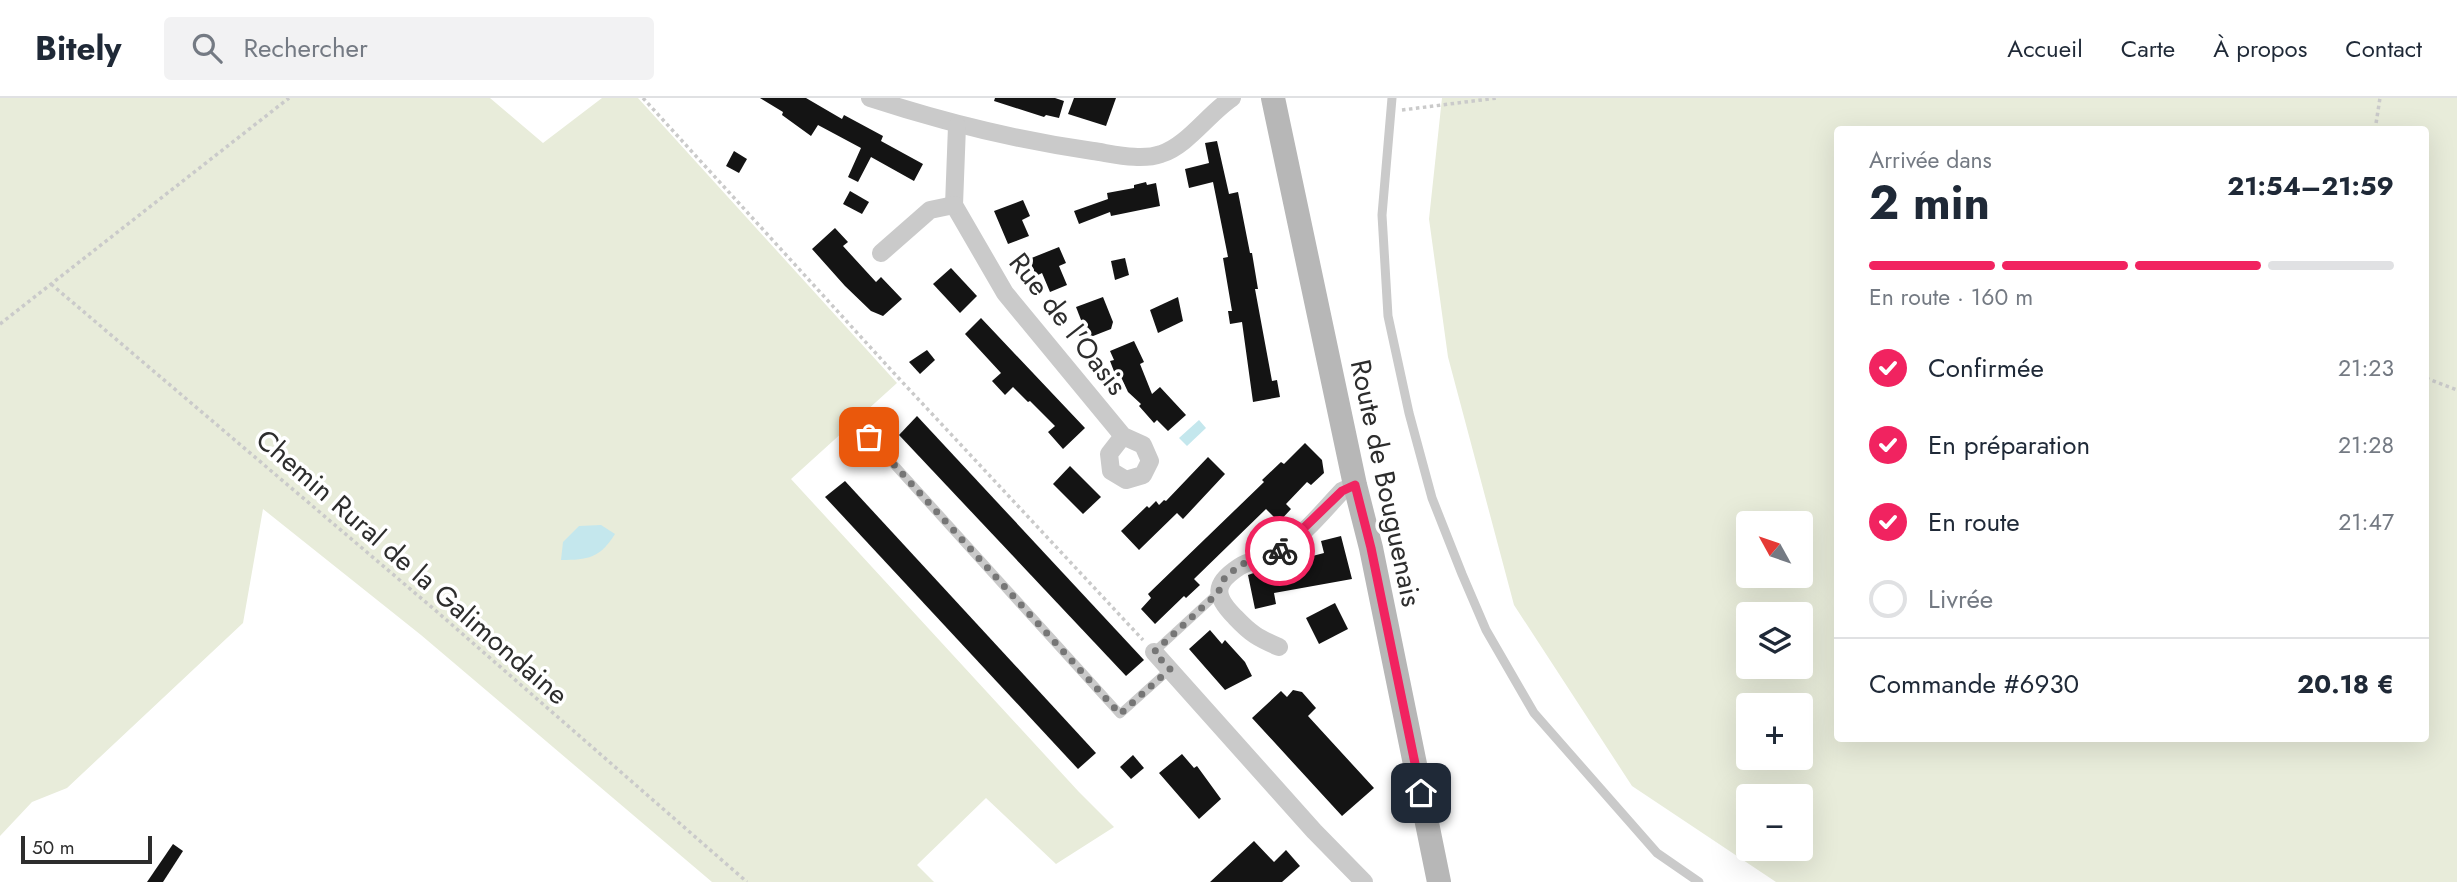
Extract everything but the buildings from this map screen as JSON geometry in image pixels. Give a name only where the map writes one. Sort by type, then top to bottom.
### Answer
[{"type":"street","points":[[870,98],[957,126],[1064,147],[1146,157],[1162,154],[1177,146],[1232,98]]},
{"type":"street","name":"Route de Bouguenais","points":[[1273,98],[1355,485],[1371,548],[1439,882]]},
{"type":"street","points":[[881,253],[930,210],[954,205],[957,126]]},
{"type":"street","name":"Rue de l'Oasis","points":[[954,205],[1005,293],[1123,436]]},
{"type":"street","points":[[1279,647],[1253,636],[1221,604],[1218,593],[1225,577],[1242,564],[1278,552],[1342,491],[1355,485]]},
{"type":"street","points":[[1154,652],[1314,831],[1364,882]]},
{"type":"lane","points":[[1392,98],[1382,215],[1388,316],[1409,413],[1432,498],[1486,630],[1534,713],[1657,853],[1699,882]]},
{"type":"lane","points":[[869,437],[1120,714],[1170,669]]},
{"type":"lane","points":[[1154,652],[1218,593]]},
{"type":"path","points":[[0,324],[289,98]]},
{"type":"path","points":[[643,98],[1154,652]]},
{"type":"path","points":[[1389,111],[1497,98]]},
{"type":"path","points":[[2376,126],[2380,98]]},
{"type":"path","name":"Chemin Rural de la Galimondaine","points":[[51,284],[435,610],[747,882]]},
{"type":"path","points":[[2429,379],[2457,390]]},
{"type":"green space","points":[[0,98],[490,98],[543,143],[602,98],[638,98],[897,383],[791,479],[1114,827],[1056,864],[986,798],[917,865],[934,882],[712,882],[421,635],[263,509],[243,623],[67,788],[32,802],[0,836]]},
{"type":"green space","points":[[1442,98],[2457,98],[2457,882],[1776,882],[1744,861],[1813,861],[1813,784],[1736,784],[1736,855],[1632,786],[1514,605],[1448,357],[1429,219]]},
{"type":"water","points":[[1199,420],[1206,428],[1187,446],[1179,438]]},
{"type":"water","points":[[601,525],[615,534],[604,548],[586,558],[561,560],[563,542],[579,526]]},
{"type":"way so far","points":[[869,437],[1120,714],[1170,669],[1154,652],[1218,593],[1225,577],[1242,564],[1280,551]]},
{"type":"route","points":[[1280,551],[1342,491],[1355,485],[1371,548],[1421,793]]}]
